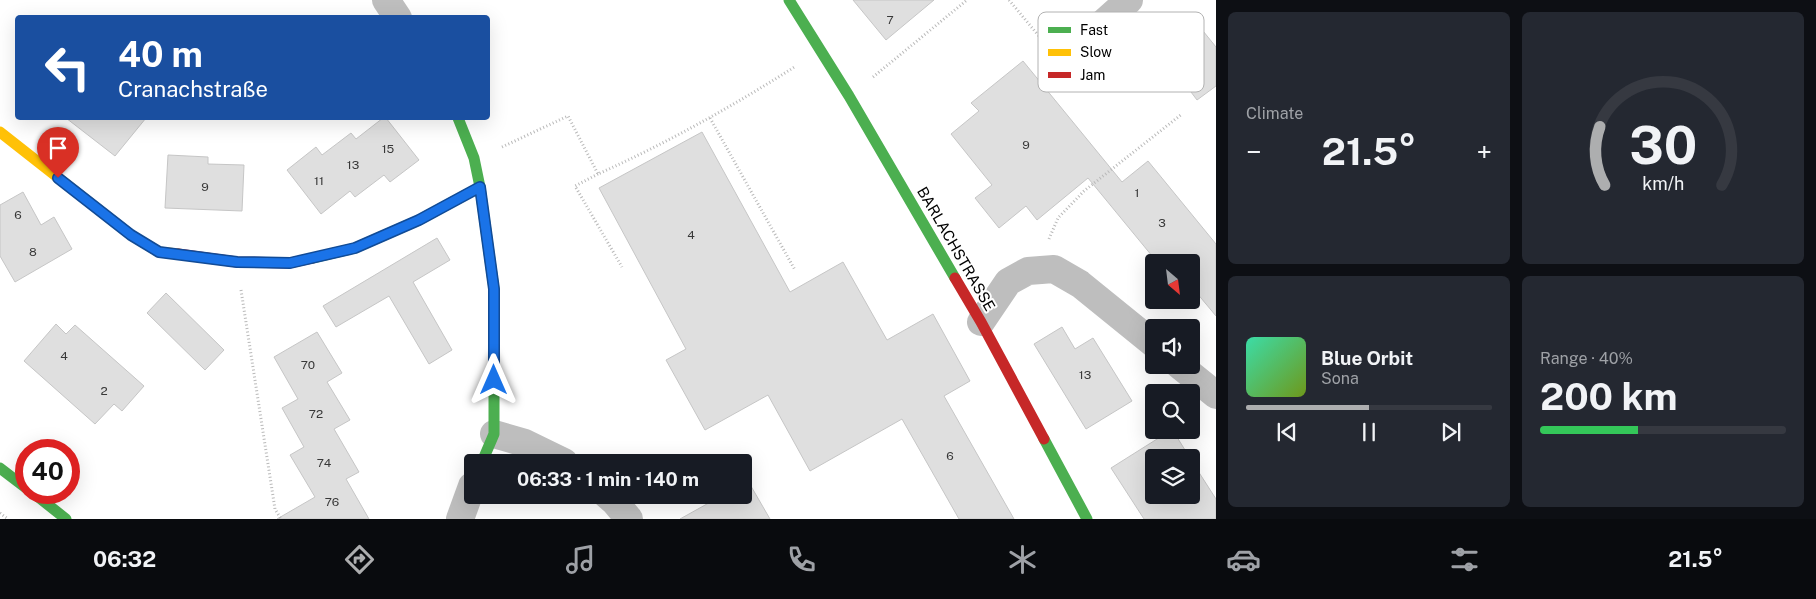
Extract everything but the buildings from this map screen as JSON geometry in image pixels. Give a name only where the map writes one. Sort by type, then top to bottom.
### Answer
[{"type":"street","points":[[386,0],[396,15]]},
{"type":"street","name":"BARLACHSTRASSE","points":[[789,0],[849,96],[981,322],[1087,519]]},
{"type":"street","points":[[1116,12],[1129,0]]},
{"type":"street","points":[[459,120],[474,158],[480,187],[494,289],[494,434],[485,454]]},
{"type":"street","points":[[0,132],[131,235],[159,252],[237,262],[290,263],[355,248],[419,220],[480,187]]},
{"type":"street","points":[[981,322],[1008,282],[1028,270],[1054,270],[1080,284],[1145,337]]},
{"type":"street","points":[[1190,374],[1216,395]]},
{"type":"street","points":[[494,434],[525,443],[548,454]]},
{"type":"street","points":[[0,468],[15,480]]},
{"type":"street","points":[[47,504],[66,519]]},
{"type":"street","points":[[460,519],[465,504]]},
{"type":"street","points":[[617,504],[629,519]]},
{"type":"path","points":[[849,96],[967,0]]},
{"type":"path","points":[[1009,0],[1038,34]]},
{"type":"path","points":[[622,267],[575,186],[644,154],[710,118],[820,52]]},
{"type":"path","points":[[1028,270],[1046,247],[1058,218],[1084,191],[1182,114]]},
{"type":"path","points":[[474,158],[512,143],[568,116],[598,174]]},
{"type":"path","points":[[710,118],[795,270]]},
{"type":"path","points":[[237,262],[275,509],[281,519]]},
{"type":"path","points":[[0,513],[8,519]]},
{"type":"traffic: fast","points":[[789,0],[849,96],[955,278]]},
{"type":"traffic: fast","points":[[459,120],[474,158],[480,187],[494,289],[494,434],[485,454]]},
{"type":"traffic: fast","points":[[313,258],[355,248],[419,220],[480,187]]},
{"type":"traffic: fast","points":[[1044,439],[1087,519]]},
{"type":"traffic: fast","points":[[0,468],[15,480]]},
{"type":"traffic: fast","points":[[47,504],[66,519]]},
{"type":"traffic: slow","points":[[0,132],[131,235],[159,252],[178,254]]},
{"type":"traffic: jam","points":[[178,254],[237,262],[290,263],[313,258]]},
{"type":"traffic: jam","points":[[955,278],[1044,439]]},
{"type":"route","points":[[58,178],[131,235],[159,252],[237,262],[290,263],[355,248],[419,220],[480,187],[494,289],[494,380]]}]
